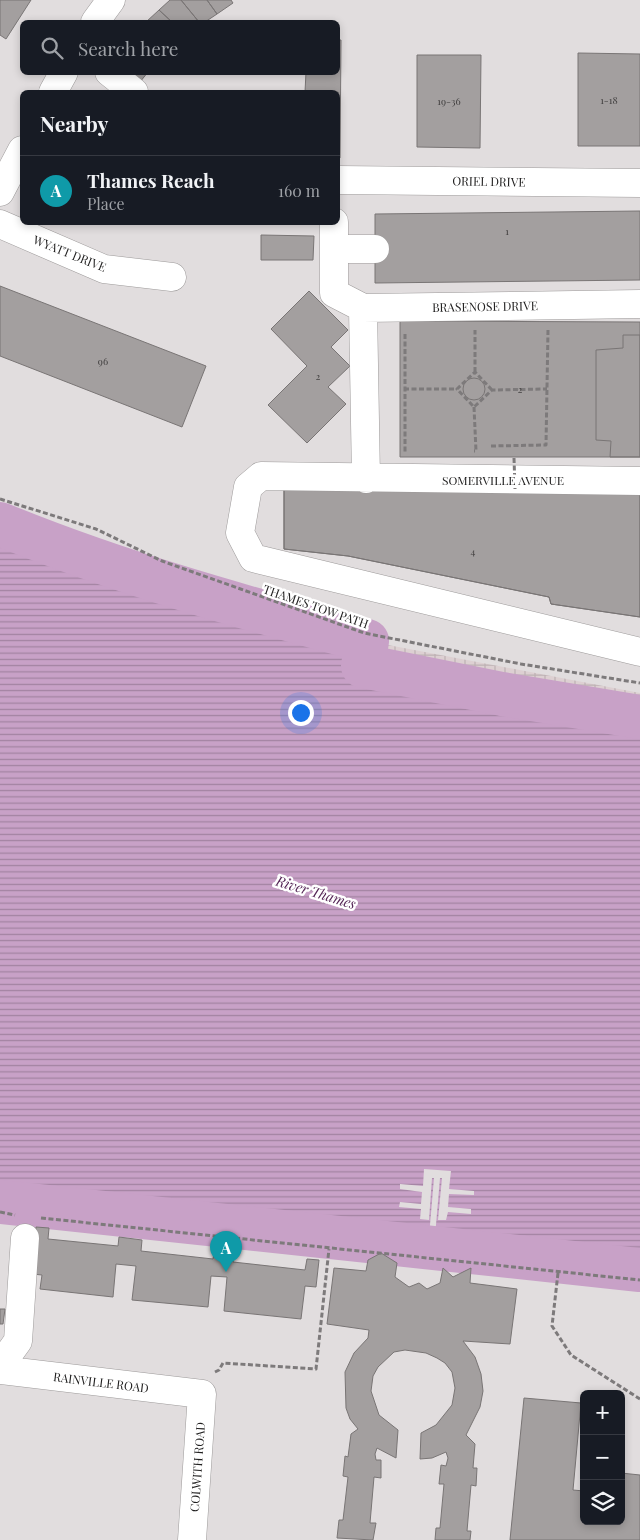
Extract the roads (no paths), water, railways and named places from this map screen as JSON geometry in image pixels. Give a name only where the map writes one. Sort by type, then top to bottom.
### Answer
[{"type":"street","points":[[96,20],[111,0]]},
{"type":"street","points":[[54,90],[62,75]]},
{"type":"street","points":[[113,75],[132,90]]},
{"type":"street","points":[[0,192],[20,154]]},
{"type":"street","name":"ORIEL DRIVE","points":[[340,180],[640,183]]},
{"type":"street","name":"WYATT DRIVE","points":[[0,224],[104,269],[172,277]]},
{"type":"street","points":[[334,225],[334,249],[375,249]]},
{"type":"street","name":"BRASENOSE DRIVE","points":[[334,249],[334,293],[363,308],[640,304]]},
{"type":"street","points":[[363,308],[366,479]]},
{"type":"street","name":"SOMERVILLE AVENUE","points":[[640,481],[366,479],[261,476],[248,487],[240,533],[253,558],[640,652]]},
{"type":"street","points":[[0,1368],[18,1341],[27,1224]]},
{"type":"street","name":"RAINVILLE ROAD","points":[[0,1368],[205,1385]]},
{"type":"street","name":"COLWITH ROAD","points":[[192,1540],[205,1385]]},
{"type":"water","name":"River Thames","points":[[0,524],[136,574],[367,641],[363,666],[502,694],[640,717],[640,1270],[0,1202]]},
{"type":"waterway","points":[[0,524],[136,574],[367,641],[363,666],[502,694],[640,717]]},
{"type":"waterway","points":[[0,1202],[640,1270]]},
{"type":"place","name":"Thames Reach","points":[[226,1272]]}]
